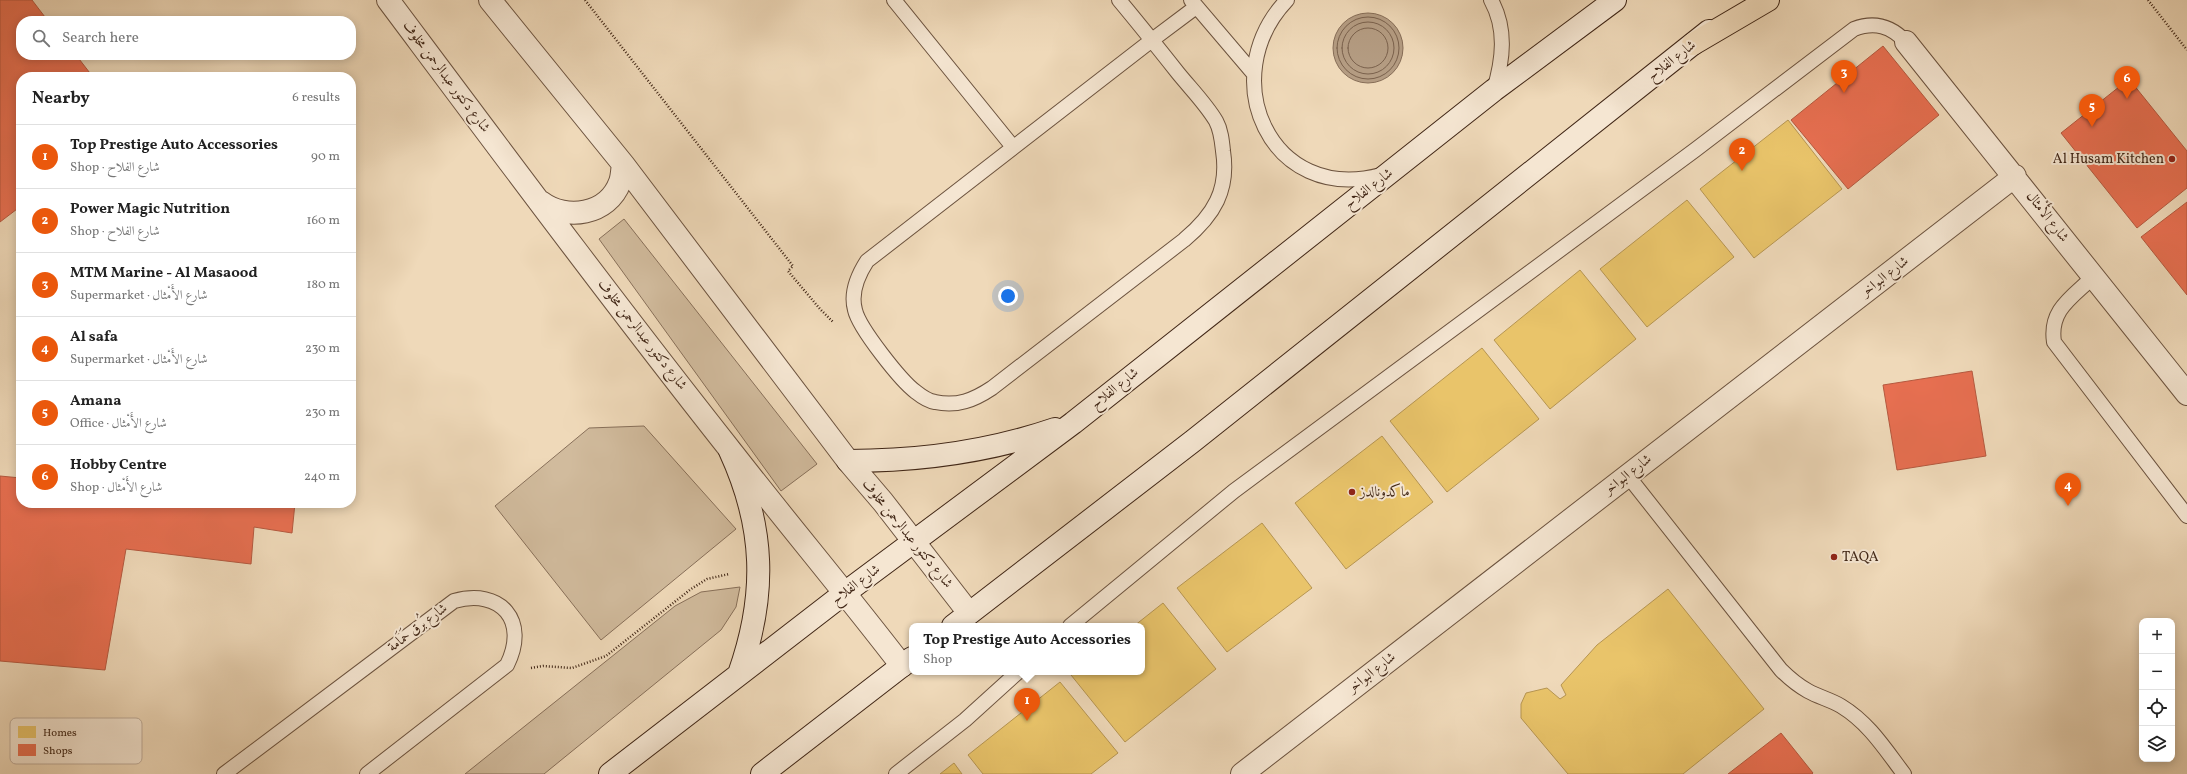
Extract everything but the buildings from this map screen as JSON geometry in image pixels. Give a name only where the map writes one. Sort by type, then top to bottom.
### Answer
[{"type":"main road","points":[[1693,44],[1768,0]]},
{"type":"street","name":"شارع دكتور عبدالرحمن مخلوف","points":[[388,0],[538,200],[730,451],[846,592],[907,662]]},
{"type":"street","name":"شارع دكتور عبدالرحمن مخلوف","points":[[490,0],[622,164],[848,461],[915,543],[961,620]]},
{"type":"street","name":"شارع الفلاح","points":[[610,774],[846,592],[915,543],[1073,423],[1494,90],[1615,0]]},
{"type":"street","name":"شارع الفلاح","points":[[961,620],[1193,441],[1749,0]]},
{"type":"street","name":"شارع الأَمْثال","points":[[1906,42],[2015,176],[2187,394]]},
{"type":"street","points":[[538,200],[549,209],[563,213],[577,214],[590,211],[603,204],[613,194],[620,182],[622,164]]},
{"type":"street","name":"شارع البواخر","points":[[1242,774],[2015,176]]},
{"type":"street","points":[[848,461],[899,460],[958,453],[1031,438],[1073,423]]},
{"type":"street","points":[[730,451],[743,479],[752,509],[758,539],[759,570],[754,623],[739,674]]},
{"type":"street","points":[[762,774],[907,662]]},
{"type":"lane","points":[[894,0],[1013,147]]},
{"type":"lane","points":[[1119,0],[1152,40],[1216,122],[1220,132],[1225,164],[1223,186],[1214,207],[1201,226],[975,399],[955,405],[934,402],[916,392],[864,331],[854,309],[854,292],[858,275],[867,261],[1152,40],[1194,3],[1254,74]]},
{"type":"lane","points":[[1287,0],[1262,35],[1256,54],[1254,74],[1255,94],[1260,114],[1267,132],[1279,149],[1293,163],[1327,179],[1345,181],[1369,179],[1398,167]]},
{"type":"lane","points":[[1491,0],[1497,10],[1502,37],[1501,64],[1494,90]]},
{"type":"lane","points":[[1074,623],[1234,491],[1688,155],[1854,30],[1865,25],[1884,26],[1898,34],[1906,42]]},
{"type":"lane","points":[[2094,276],[2057,312],[2052,328],[2054,342],[2187,516]]},
{"type":"lane","points":[[1628,476],[1781,670],[1794,682],[1809,692],[1826,698],[1856,717],[1870,728],[1904,774]]},
{"type":"lane","name":"شارع بُرق حَمَامة","points":[[224,774],[454,601],[470,597],[486,598],[501,606],[511,618],[516,634],[515,650],[507,665],[495,676],[367,774]]},
{"type":"lane","points":[[896,774],[965,720],[1015,675]]},
{"type":"path","points":[[585,0],[793,266],[788,271],[833,322],[848,329],[864,331]]},
{"type":"path","points":[[2148,0],[2187,50]]},
{"type":"path","points":[[495,676],[543,666],[572,668],[606,656],[691,589],[706,579],[759,570]]},
{"type":"shaded area","points":[[624,219],[817,464],[781,491],[599,239]]},
{"type":"shaded area","points":[[644,426],[736,529],[601,640],[495,506],[589,428]]},
{"type":"shaded area","points":[[740,587],[736,607],[721,630],[544,774],[465,774],[675,606],[701,592]]},
{"type":"water","points":[[1368,13],[1381,16],[1393,23],[1400,35],[1403,48],[1400,61],[1393,73],[1381,80],[1368,83],[1355,80],[1343,73],[1336,61],[1333,48],[1336,35],[1343,23],[1355,16]]},
{"type":"place","name":"MTM Marine - Al Masaood","points":[[1844,93]]},
{"type":"place","name":"Hobby Centre","points":[[2127,99]]},
{"type":"place","name":"Amana","points":[[2092,127]]},
{"type":"place","name":"Al Husam Kitchen","points":[[2172,159]]},
{"type":"place","name":"Power Magic Nutrition","points":[[1742,171]]},
{"type":"place","name":"ماكدونالدز","points":[[1352,492]]},
{"type":"place","name":"Al safa","points":[[2068,506]]},
{"type":"place","name":"TAQA","points":[[1834,557]]},
{"type":"place","name":"Top Prestige Auto Accessories","points":[[1027,721]]}]
